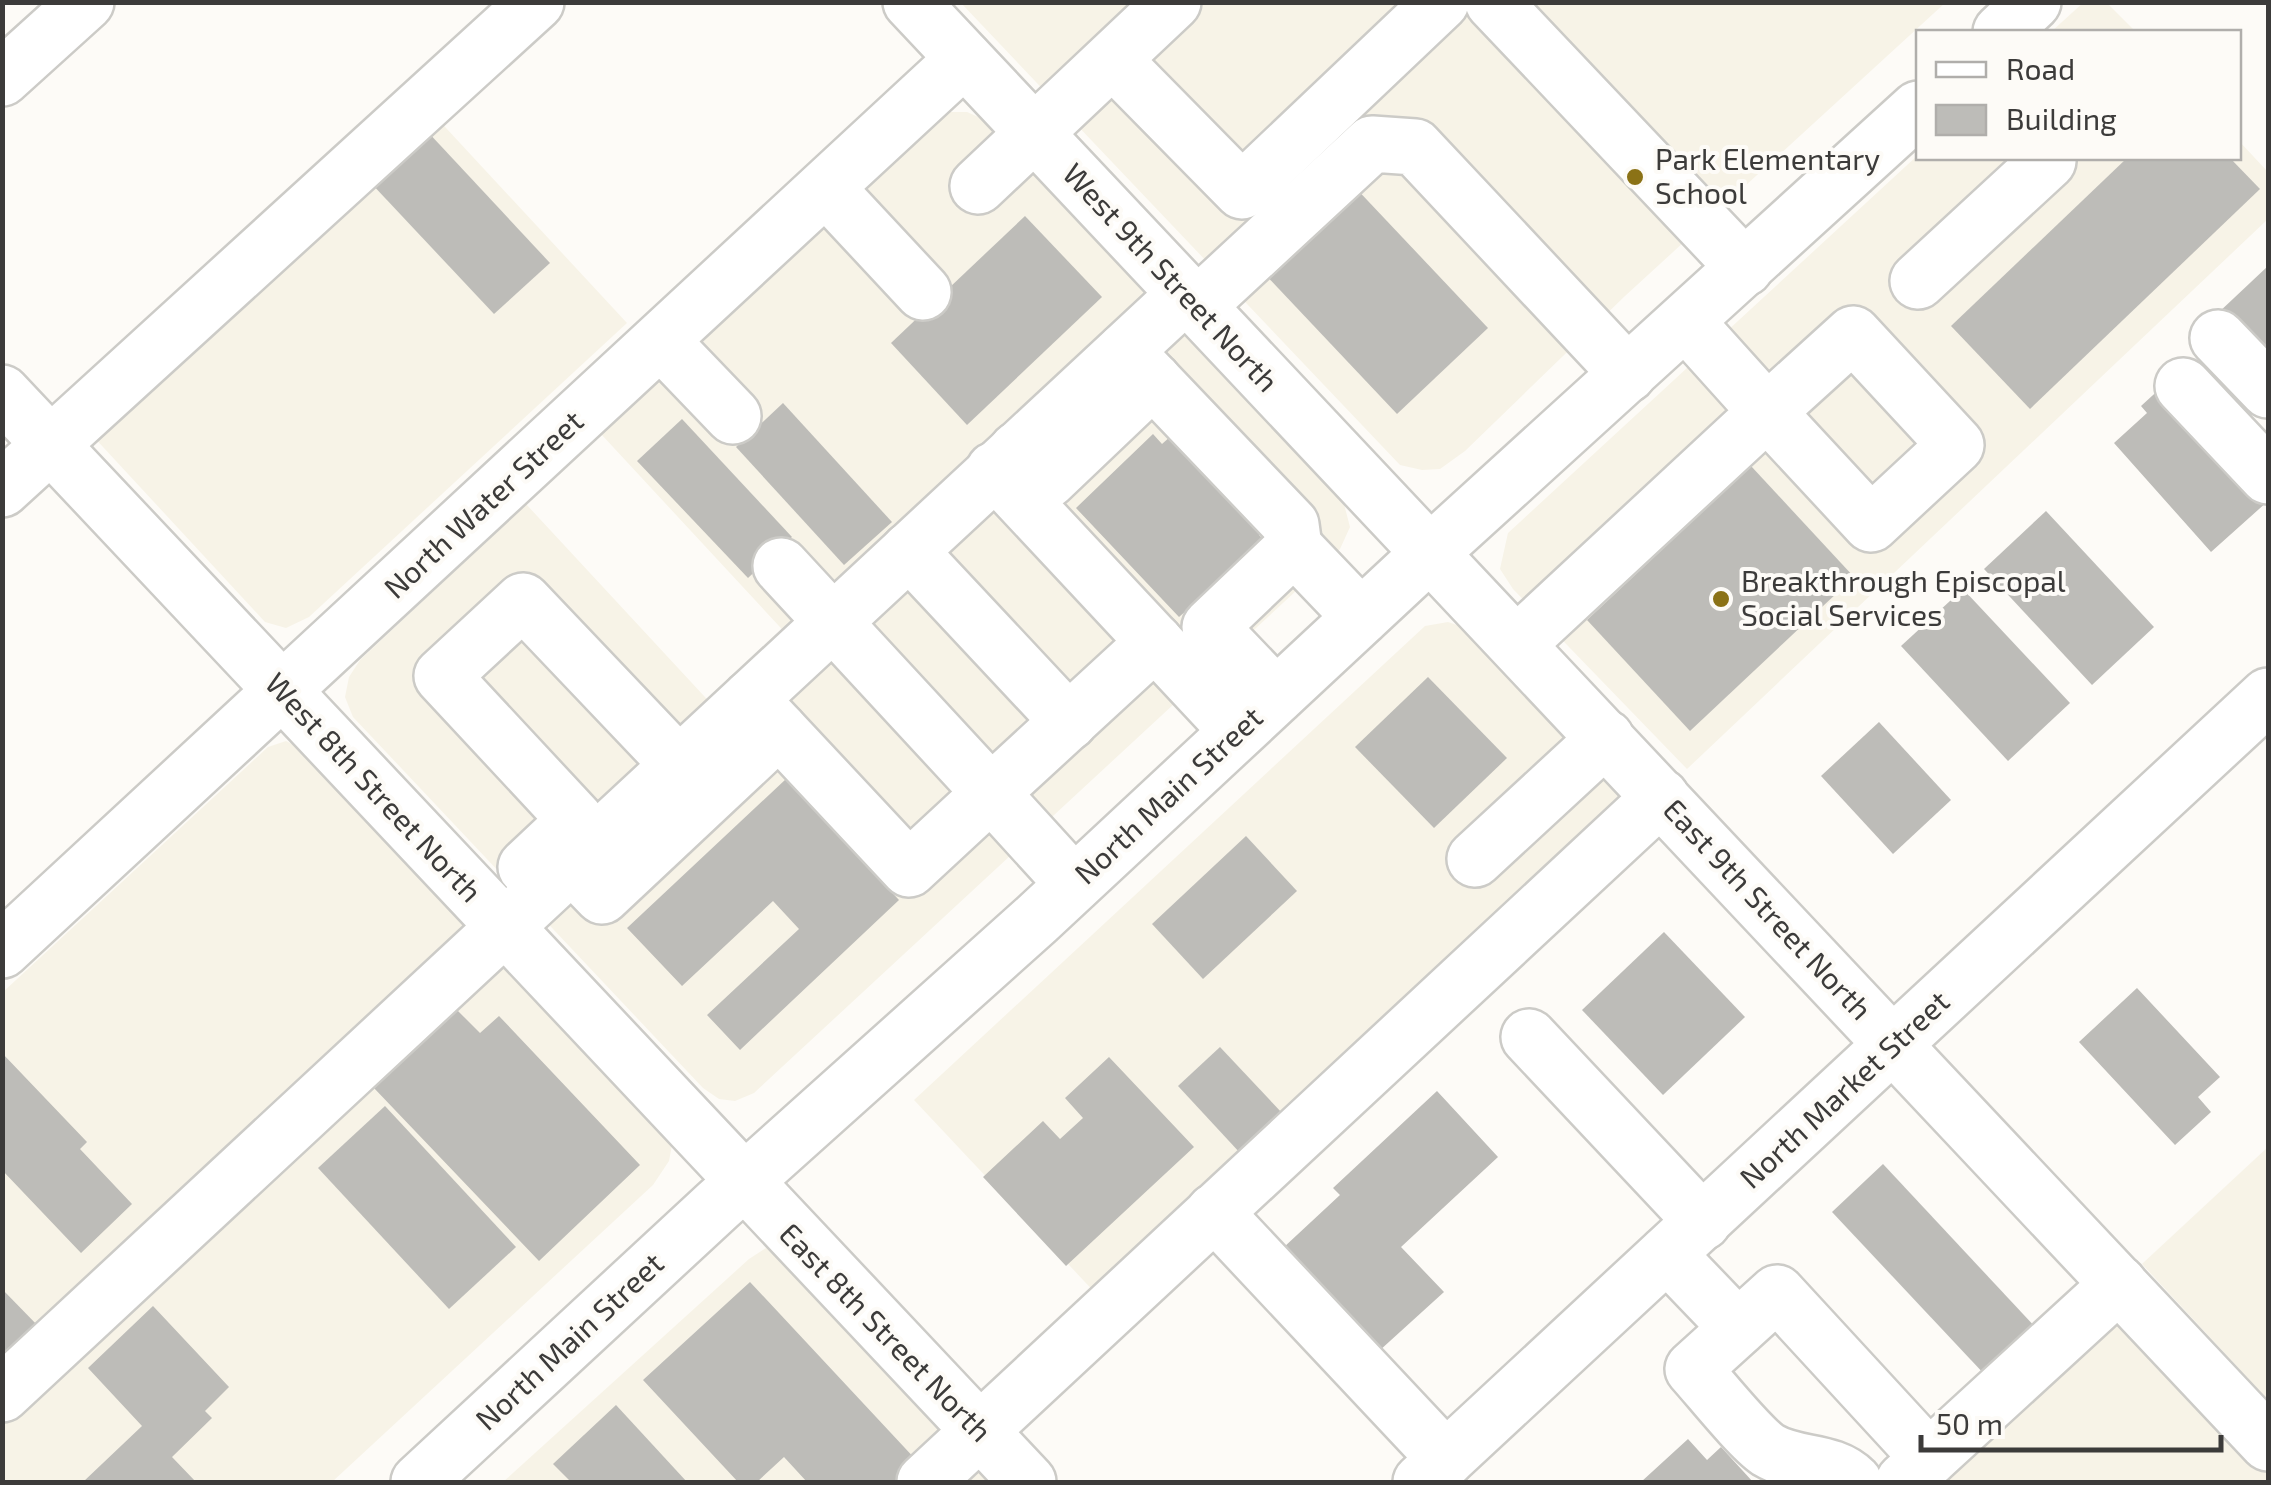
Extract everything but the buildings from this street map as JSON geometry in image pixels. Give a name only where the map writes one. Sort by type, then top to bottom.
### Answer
[{"type":"street","points":[[2,78],[86,2]]},
{"type":"street","points":[[2,489],[536,2]]},
{"type":"street","name":"West 9th Street North","points":[[911,2],[1430,553]]},
{"type":"street","points":[[978,186],[1174,2]]},
{"type":"street","points":[[1113,60],[1242,191],[1441,2]]},
{"type":"street","points":[[1493,2],[1746,268]]},
{"type":"street","points":[[2003,30],[2033,2]]},
{"type":"street","name":"North Water Street","points":[[2,950],[964,59]]},
{"type":"street","name":"North Main Street","points":[[418,1482],[1916,112]]},
{"type":"street","points":[[669,754],[523,601],[442,676],[574,842],[602,896],[764,714],[834,621],[1006,460],[1139,366],[1191,300],[1372,144],[1414,147],[1628,374]]},
{"type":"street","points":[[1918,281],[2047,160]]},
{"type":"street","points":[[826,188],[923,292]]},
{"type":"street","points":[[1517,644],[1768,412],[1686,322]]},
{"type":"street","points":[[2218,338],[2268,390]]},
{"type":"street","points":[[661,341],[733,416]]},
{"type":"street","points":[[1139,366],[1290,526],[1294,547],[1361,617]]},
{"type":"street","points":[[2184,386],[2268,476]]},
{"type":"street","name":"West 8th Street North","points":[[2,392],[743,1183]]},
{"type":"street","points":[[1006,460],[1155,642],[1257,714]]},
{"type":"street","points":[[1257,714],[1210,627],[1294,547]]},
{"type":"street","points":[[909,551],[1069,722]]},
{"type":"street","name":"East 9th Street North","points":[[1430,553],[2268,1442]]},
{"type":"street","points":[[780,566],[1074,884]]},
{"type":"street","points":[[764,714],[909,869],[1155,642]]},
{"type":"street","name":"North Market Street","points":[[1434,1471],[2268,696]]},
{"type":"street","points":[[2,1394],[494,917],[669,754],[764,714]]},
{"type":"street","points":[[1475,859],[1606,738]]},
{"type":"street","points":[[926,1482],[1660,797]]},
{"type":"street","points":[[1528,1037],[1685,1238],[1738,1328]]},
{"type":"street","name":"East 8th Street North","points":[[743,1183],[1028,1482]]},
{"type":"street","points":[[1214,1212],[1434,1471]]},
{"type":"street","points":[[1909,1454],[1777,1293],[1693,1369],[1767,1449],[1848,1476],[1909,1454],[2119,1284]]},
{"type":"shaded area","points":[[2084,2],[2107,3],[2134,30],[2053,30]]},
{"type":"shaded area","name":"Park Elementary School","points":[[961,3],[1945,3],[1625,296],[1465,451],[1440,469],[1422,470],[1400,465]]},
{"type":"shaded area","points":[[948,112],[967,112],[985,120],[1344,504],[1350,527],[1340,549],[1324,565],[754,1093],[735,1101],[719,1099],[703,1088],[353,717],[345,697],[349,677],[360,660],[526,504],[717,710],[792,640],[601,434]]},
{"type":"shaded area","points":[[434,115],[627,323],[309,617],[286,628],[265,622],[91,434]]},
{"type":"shaded area","points":[[2241,143],[2268,172],[2268,219],[1687,769],[1513,589],[1500,569],[1508,533],[1916,157],[1916,160],[2241,160]]},
{"type":"shaded area","points":[[1448,622],[1466,628],[1631,804],[1100,1298],[914,1100],[1425,626]]},
{"type":"shaded area","points":[[286,741],[302,749],[665,1125],[672,1145],[669,1161],[653,1185],[332,1482],[3,1482],[3,992],[268,747]]},
{"type":"shaded area","points":[[2268,1147],[2268,1400],[2142,1264]]},
{"type":"shaded area","points":[[766,1248],[781,1251],[1000,1482],[503,1482],[749,1259]]},
{"type":"shaded area","points":[[2111,1312],[2268,1474],[2268,1482],[1925,1482]]},
{"type":"place","name":"Park Elementary School","points":[[1635,177]]},
{"type":"place","name":"Breakthrough Episcopal Social Services","points":[[1721,599]]}]
